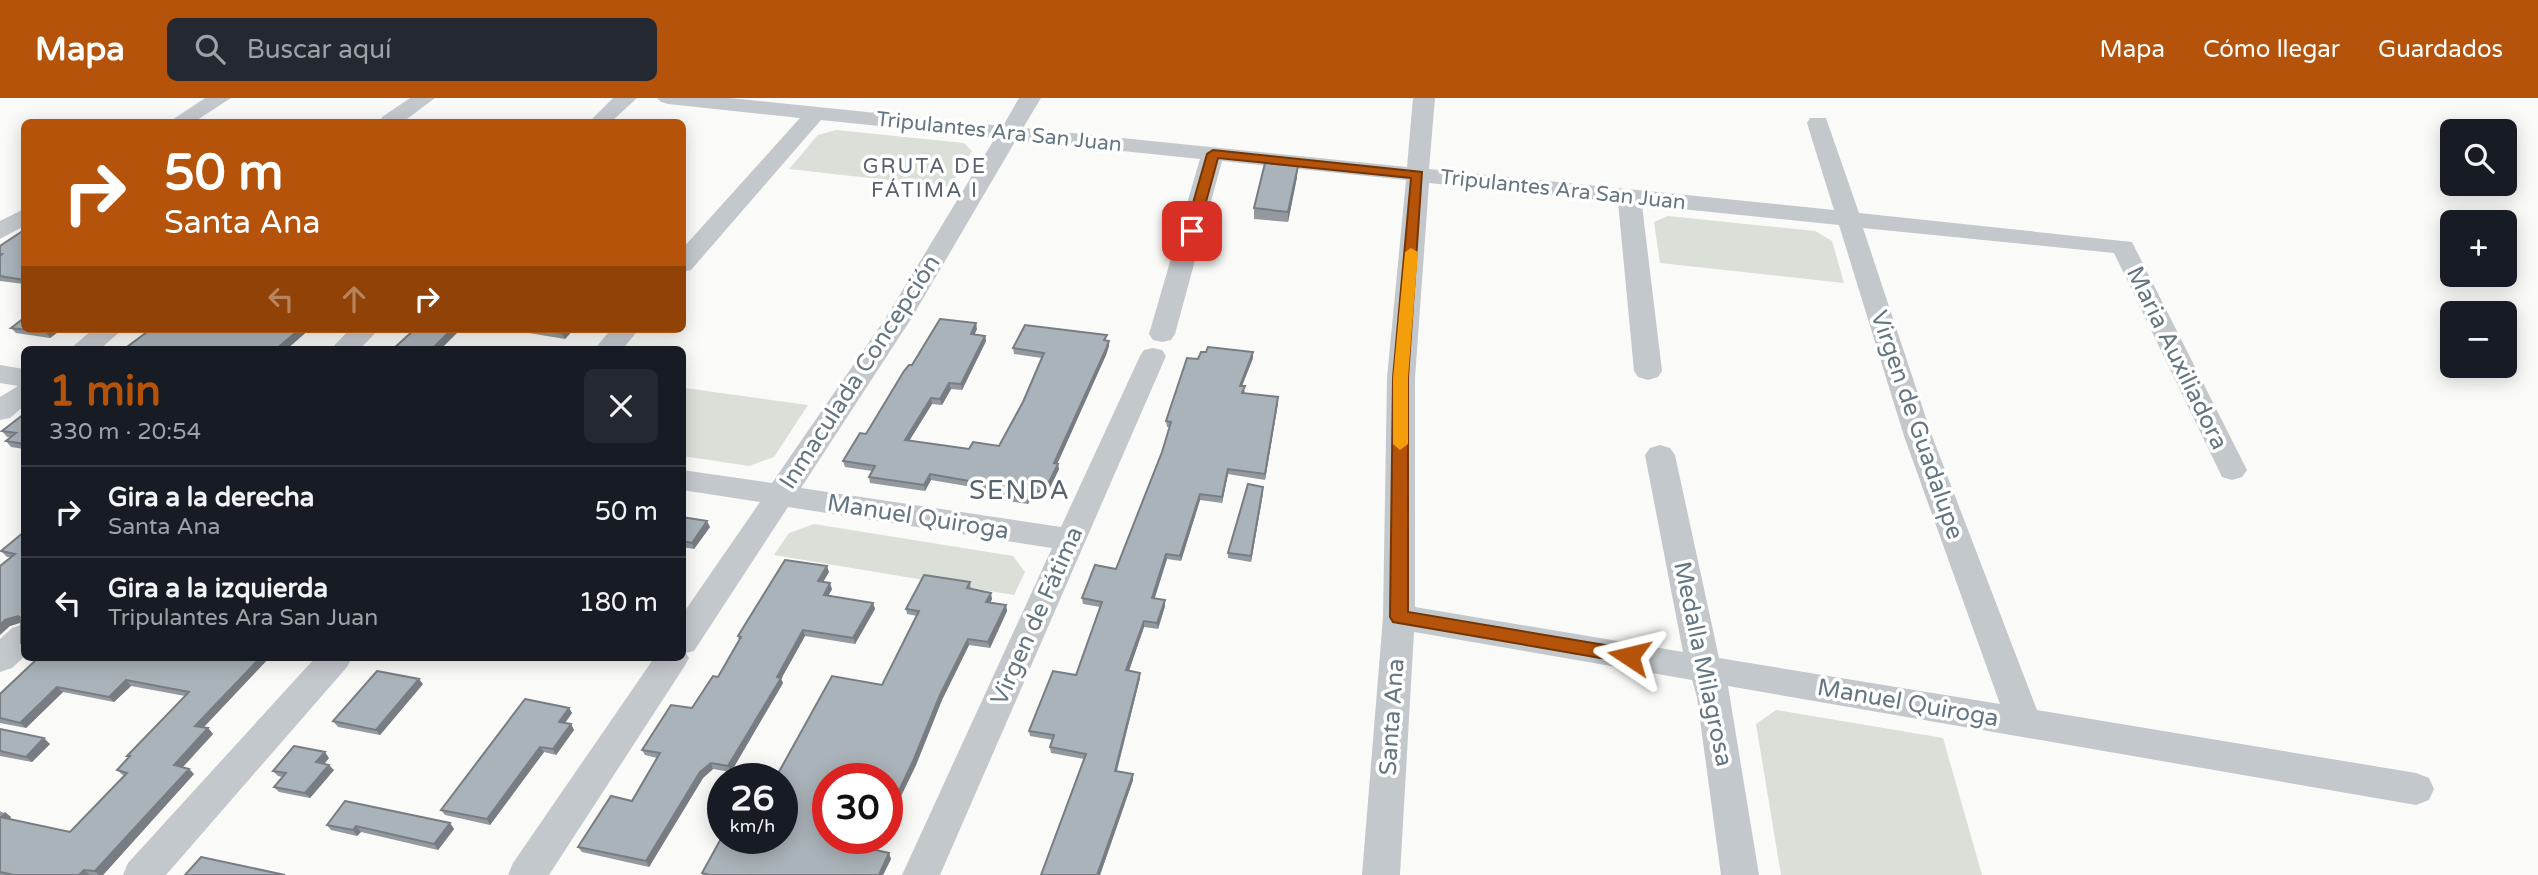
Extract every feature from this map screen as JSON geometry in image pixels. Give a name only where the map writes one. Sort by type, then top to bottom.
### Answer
[{"type":"street","points":[[185,119],[220,98]]},
{"type":"street","points":[[394,119],[424,98]]},
{"type":"street","points":[[602,119],[626,98]]},
{"type":"street","name":"Tripulantes Ara San Juan","points":[[668,98],[2123,247]]},
{"type":"street","name":"Inmaculada Concepción","points":[[686,636],[902,312],[1030,98]]},
{"type":"street","name":"Santa Ana","points":[[1381,875],[1399,617],[1401,378],[1424,98]]},
{"type":"street","points":[[686,260],[816,113]]},
{"type":"street","name":"Virgen de Guadalupe","points":[[1818,123],[1918,436],[2024,723]]},
{"type":"street","name":"Virgen de Fátima","points":[[921,875],[1158,345],[1213,154]]},
{"type":"street","points":[[1629,196],[1648,371]]},
{"type":"street","points":[[0,232],[21,218]]},
{"type":"street","name":"Maria Auxiliadora","points":[[2123,247],[2232,470]]},
{"type":"street","points":[[87,346],[105,333]]},
{"type":"street","points":[[347,346],[362,333]]},
{"type":"street","points":[[611,346],[622,333]]},
{"type":"street","points":[[0,374],[21,378]]},
{"type":"street","points":[[0,411],[21,395]]},
{"type":"street","name":"Medalla Milagrosa","points":[[1660,455],[1698,645],[1714,697],[1740,875]]},
{"type":"street","name":"Manuel Quiroga","points":[[686,481],[1071,540]]},
{"type":"street","name":"Manuel Quiroga","points":[[1399,617],[2416,789]]},
{"type":"street","points":[[0,659],[21,640]]},
{"type":"street","points":[[142,875],[332,661]]},
{"type":"street","points":[[527,875],[670,661]]},
{"type":"shaded area","points":[[836,130],[964,143],[972,151],[950,187],[789,169],[818,135]]},
{"type":"shaded area","points":[[1668,216],[1815,231],[1832,241],[1844,283],[1660,263],[1654,222]]},
{"type":"shaded area","points":[[686,388],[808,405],[774,457],[749,466],[686,456]]},
{"type":"shaded area","points":[[814,524],[1013,556],[1025,572],[1014,595],[774,555],[789,533]]},
{"type":"shaded area","points":[[1776,710],[1943,738],[1982,875],[1781,875],[1756,724]]},
{"type":"building","points":[[1265,163],[1298,166],[1288,212],[1254,208]]},
{"type":"building","points":[[21,232],[21,280],[0,276],[0,246]]},
{"type":"building","points":[[940,319],[976,323],[971,334],[985,336],[961,384],[949,383],[940,399],[931,398],[905,440],[969,449],[973,442],[999,446],[1023,402],[1044,353],[1013,348],[1025,325],[1107,335],[1104,340],[1109,341],[1106,349],[1054,463],[1058,464],[1044,492],[1031,490],[1027,498],[994,494],[998,486],[930,474],[924,485],[869,477],[875,466],[843,461],[860,433],[866,434],[904,371],[912,365]]},
{"type":"building","points":[[21,320],[21,329],[11,328]]},
{"type":"building","points":[[146,333],[295,333],[280,346],[128,346]]},
{"type":"building","points":[[411,333],[448,333],[435,346],[396,346]]},
{"type":"building","points":[[1208,347],[1253,352],[1240,386],[1245,386],[1242,393],[1278,397],[1265,474],[1228,469],[1222,497],[1200,494],[1180,556],[1166,554],[1152,598],[1165,600],[1157,623],[1144,621],[1126,670],[1140,673],[1115,771],[1133,774],[1097,875],[1041,875],[1086,754],[1050,747],[1054,735],[1029,731],[1053,671],[1076,675],[1102,602],[1082,598],[1095,565],[1116,569],[1162,452],[1171,422],[1166,421],[1187,358],[1198,359],[1201,352],[1206,352]]},
{"type":"building","points":[[21,416],[21,444],[6,441],[16,433],[2,431]]},
{"type":"building","points":[[1248,484],[1263,487],[1251,556],[1228,553]]},
{"type":"building","points":[[686,518],[707,521],[692,543],[686,542]]},
{"type":"building","points":[[21,534],[21,618],[18,616],[5,620],[0,625],[0,566],[15,554],[1,551]]},
{"type":"building","points":[[785,560],[827,566],[818,581],[830,583],[824,595],[873,603],[853,638],[803,630],[777,677],[781,678],[730,763],[707,763],[646,861],[578,847],[611,796],[632,801],[660,753],[642,750],[671,705],[692,708],[713,676],[718,677],[741,637],[738,636]]},
{"type":"building","points":[[924,575],[970,582],[967,588],[991,593],[986,602],[1006,605],[988,642],[968,639],[940,695],[903,782],[903,763],[812,763],[812,854],[889,854],[879,875],[702,873],[712,854],[798,854],[798,763],[784,763],[832,676],[882,685],[919,611],[906,609]]},
{"type":"building","points":[[35,661],[257,661],[195,726],[208,728],[174,765],[189,769],[95,871],[84,870],[79,875],[14,875],[0,872],[0,817],[70,832],[127,773],[117,770],[130,756],[127,756],[189,692],[126,680],[109,697],[57,687],[20,723],[0,718],[0,694]]},
{"type":"building","points":[[377,671],[419,679],[376,730],[333,721]]},
{"type":"building","points":[[525,699],[569,708],[559,722],[571,724],[553,749],[540,747],[487,819],[441,810]]},
{"type":"building","points":[[0,729],[44,738],[26,757],[0,751]]},
{"type":"building","points":[[294,746],[325,752],[316,762],[329,765],[305,793],[274,787],[286,773],[273,771]]},
{"type":"building","points":[[345,801],[450,823],[434,844],[356,826],[353,830],[327,825]]},
{"type":"building","points":[[201,857],[285,875],[185,875]]},
{"type":"slow traffic","points":[[1400,444],[1401,378],[1411,252]]},
{"type":"district","name":"GRUTA DE FÁTIMA I","points":[[925,178]]},
{"type":"district","name":"SENDA","points":[[1020,490]]},
{"type":"route","points":[[1192,231],[1213,154],[1418,175],[1401,378],[1399,617],[1629,656]]}]
